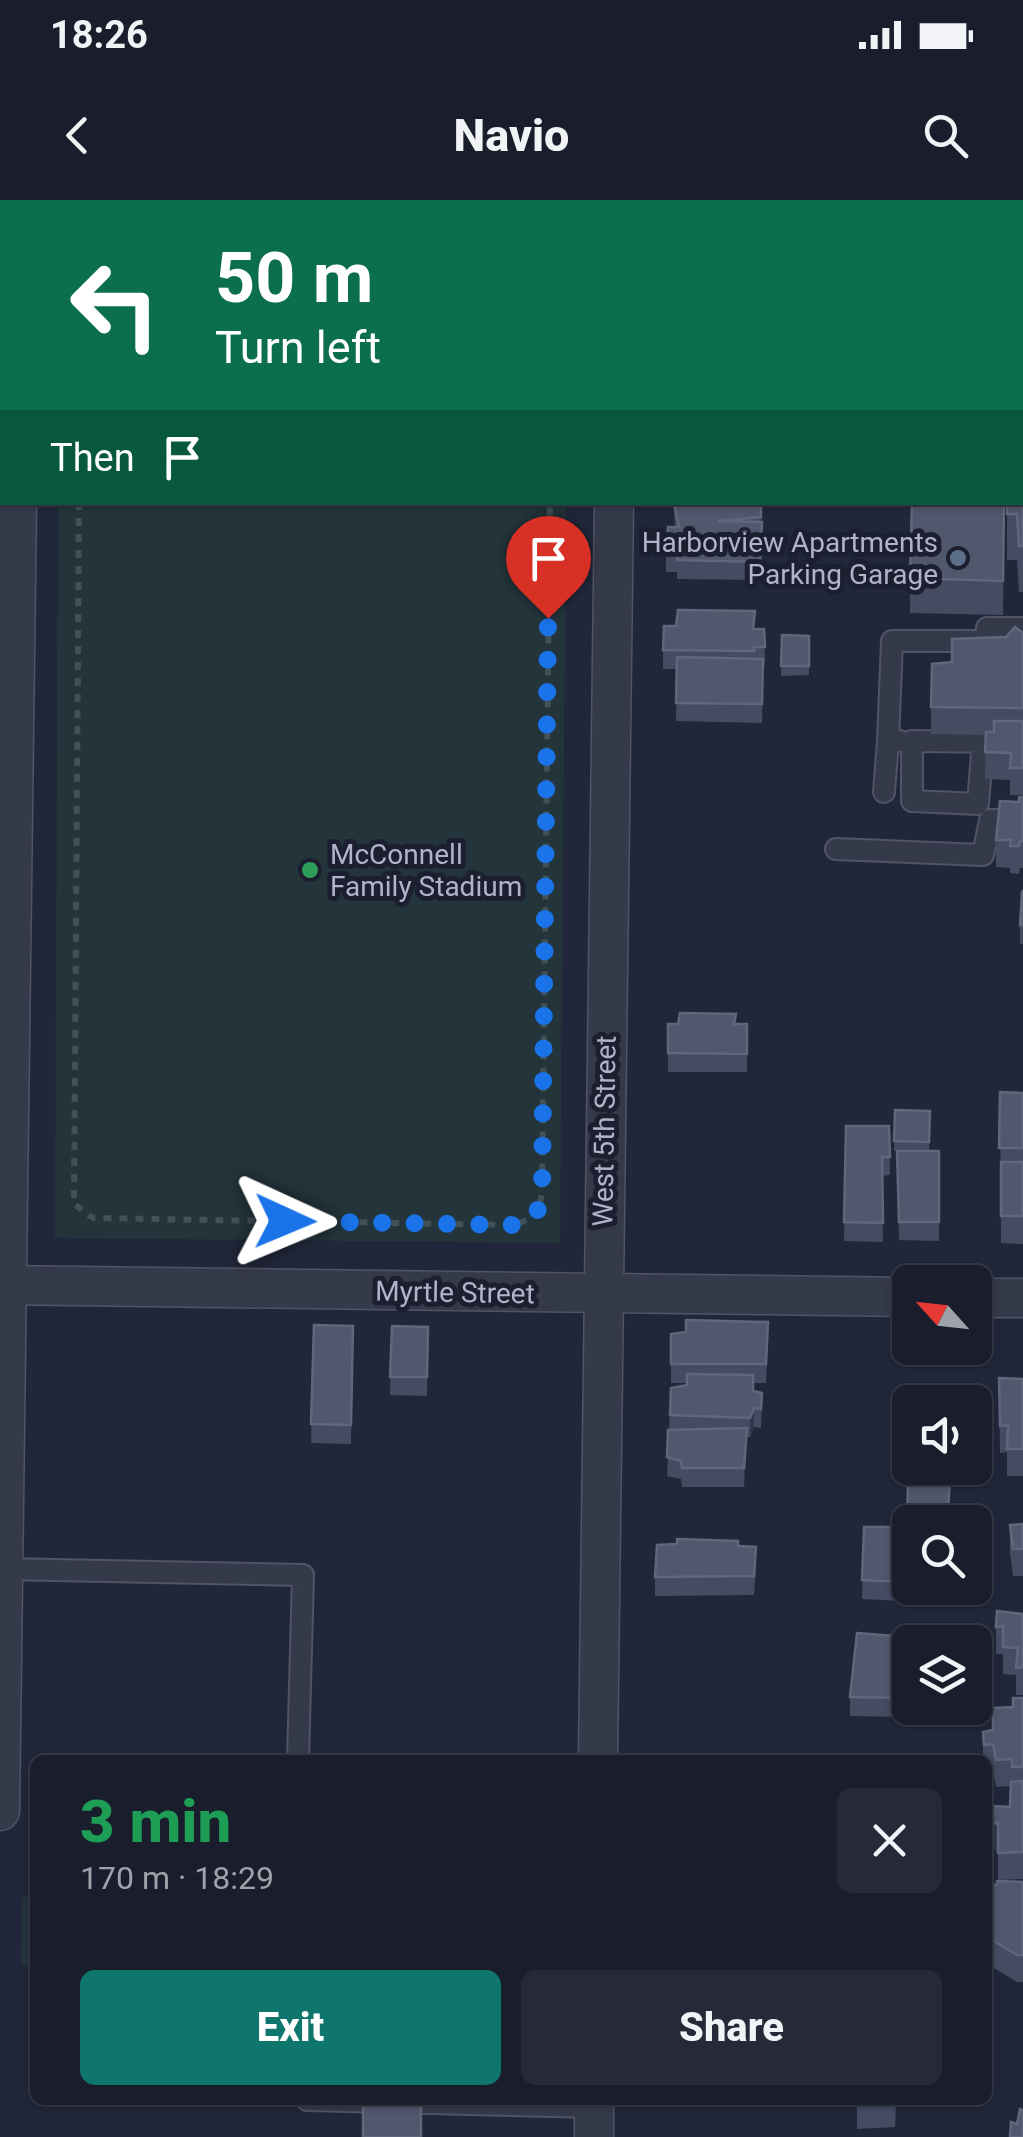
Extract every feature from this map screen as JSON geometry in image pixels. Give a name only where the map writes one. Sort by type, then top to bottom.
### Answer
[{"type":"street","points":[[0,1811],[3,1285],[17,505]]},
{"type":"street","name":"West 5th Street","points":[[598,1755],[614,505]]},
{"type":"street","name":"Myrtle Street","points":[[3,1285],[892,1297]]},
{"type":"street","points":[[992,1298],[1023,1298]]},
{"type":"lane","points":[[884,792],[892,641],[988,641],[988,628],[1023,628]]},
{"type":"lane","points":[[888,741],[1023,742]]},
{"type":"lane","points":[[912,742],[912,802],[917,805],[978,804],[982,741]]},
{"type":"lane","points":[[836,850],[983,855],[990,820],[1023,819]]},
{"type":"lane","points":[[3,1569],[303,1574],[298,1755]]},
{"type":"lane","points":[[403,2105],[594,2115]]},
{"type":"path","points":[[79,505],[72,1196],[78,1210],[94,1218],[515,1225],[536,1216],[542,1194],[550,505]]},
{"type":"shaded area","name":"McConnell Family Stadium","points":[[58,505],[566,505],[560,1243],[55,1238]]},
{"type":"shaded area","points":[[22,1897],[30,1897],[30,1966],[21,1966]]},
{"type":"building","points":[[675,505],[761,505],[761,517],[718,521],[762,522],[760,562],[677,560],[678,553],[666,553],[668,527],[679,527]]},
{"type":"building","name":"Harborview Apartments Parking Garage","points":[[912,505],[1004,505],[1003,581],[910,578]]},
{"type":"building","points":[[1007,505],[1023,505],[1023,546],[1019,546],[1017,514],[1007,514]]},
{"type":"building","points":[[678,610],[755,611],[753,629],[764,629],[765,647],[754,647],[754,651],[663,650],[664,626],[676,626]]},
{"type":"building","points":[[1015,627],[1023,633],[1023,708],[931,707],[932,664],[952,662],[952,639],[1006,637]]},
{"type":"building","points":[[782,635],[809,636],[809,666],[781,666]]},
{"type":"building","points":[[677,657],[763,659],[762,704],[676,703]]},
{"type":"building","points":[[994,721],[1023,721],[1023,768],[1010,768],[1011,753],[985,752],[986,732],[994,732]]},
{"type":"building","points":[[1019,797],[1023,797],[1023,841],[1019,846],[1010,846],[1011,840],[996,840],[1000,801],[1019,802]]},
{"type":"building","points":[[1022,892],[1023,925],[1020,925]]},
{"type":"building","points":[[680,1013],[736,1014],[734,1024],[747,1024],[747,1054],[668,1053],[668,1024],[678,1024]]},
{"type":"building","points":[[1000,1092],[1023,1093],[1023,1148],[999,1148]]},
{"type":"building","points":[[895,1110],[930,1111],[929,1142],[894,1141]]},
{"type":"building","points":[[846,1126],[889,1126],[890,1157],[882,1157],[883,1223],[844,1222]]},
{"type":"building","points":[[897,1151],[939,1151],[939,1222],[899,1222]]},
{"type":"building","points":[[1001,1162],[1023,1162],[1023,1216],[1001,1216]]},
{"type":"building","points":[[686,1320],[768,1322],[766,1364],[671,1364],[671,1334],[686,1332]]},
{"type":"building","points":[[314,1325],[353,1326],[351,1425],[311,1424]]},
{"type":"building","points":[[392,1326],[428,1327],[427,1377],[390,1377]]},
{"type":"building","points":[[687,1374],[753,1375],[753,1391],[762,1393],[761,1409],[754,1408],[750,1418],[670,1415],[671,1388],[687,1385]]},
{"type":"building","points":[[999,1378],[1023,1379],[1023,1449],[1007,1449],[1008,1425],[1000,1426]]},
{"type":"building","points":[[747,1428],[744,1468],[682,1468],[681,1461],[667,1457],[668,1430]]},
{"type":"building","points":[[908,1485],[950,1485],[948,1505],[907,1505]]},
{"type":"building","points":[[1023,1524],[1023,1549],[1013,1549],[1010,1525]]},
{"type":"building","points":[[864,1527],[892,1527],[892,1582],[862,1580]]},
{"type":"building","points":[[677,1539],[738,1541],[738,1546],[756,1547],[754,1576],[655,1577],[657,1545],[677,1544]]},
{"type":"building","points":[[997,1611],[1023,1614],[1023,1667],[1016,1668],[1018,1648],[1003,1647],[1003,1626],[996,1627]]},
{"type":"building","points":[[857,1633],[892,1636],[892,1698],[850,1697]]},
{"type":"building","points":[[1013,1698],[1023,1698],[1023,1767],[1012,1767],[1012,1759],[996,1760],[993,1744],[984,1745],[983,1732],[993,1730],[993,1708],[1013,1707]]},
{"type":"building","points":[[1023,1781],[1023,1852],[998,1853],[998,1823],[992,1824],[994,1806],[1010,1807],[1011,1782]]},
{"type":"building","points":[[997,1881],[1023,1882],[1023,1955],[992,1941],[992,1885],[997,1885]]},
{"type":"building","points":[[363,2105],[421,2105],[421,2137],[363,2137]]},
{"type":"building","points":[[1020,2109],[1023,2137],[1010,2137],[1011,2122],[1017,2124]]},
{"type":"place","name":"Harborview Apartments Parking Garage","points":[[958,558]]},
{"type":"place","name":"McConnell Family Stadium","points":[[310,870]]},
{"type":"route","points":[[285,1221],[515,1225],[536,1216],[542,1194],[548,618]]}]
